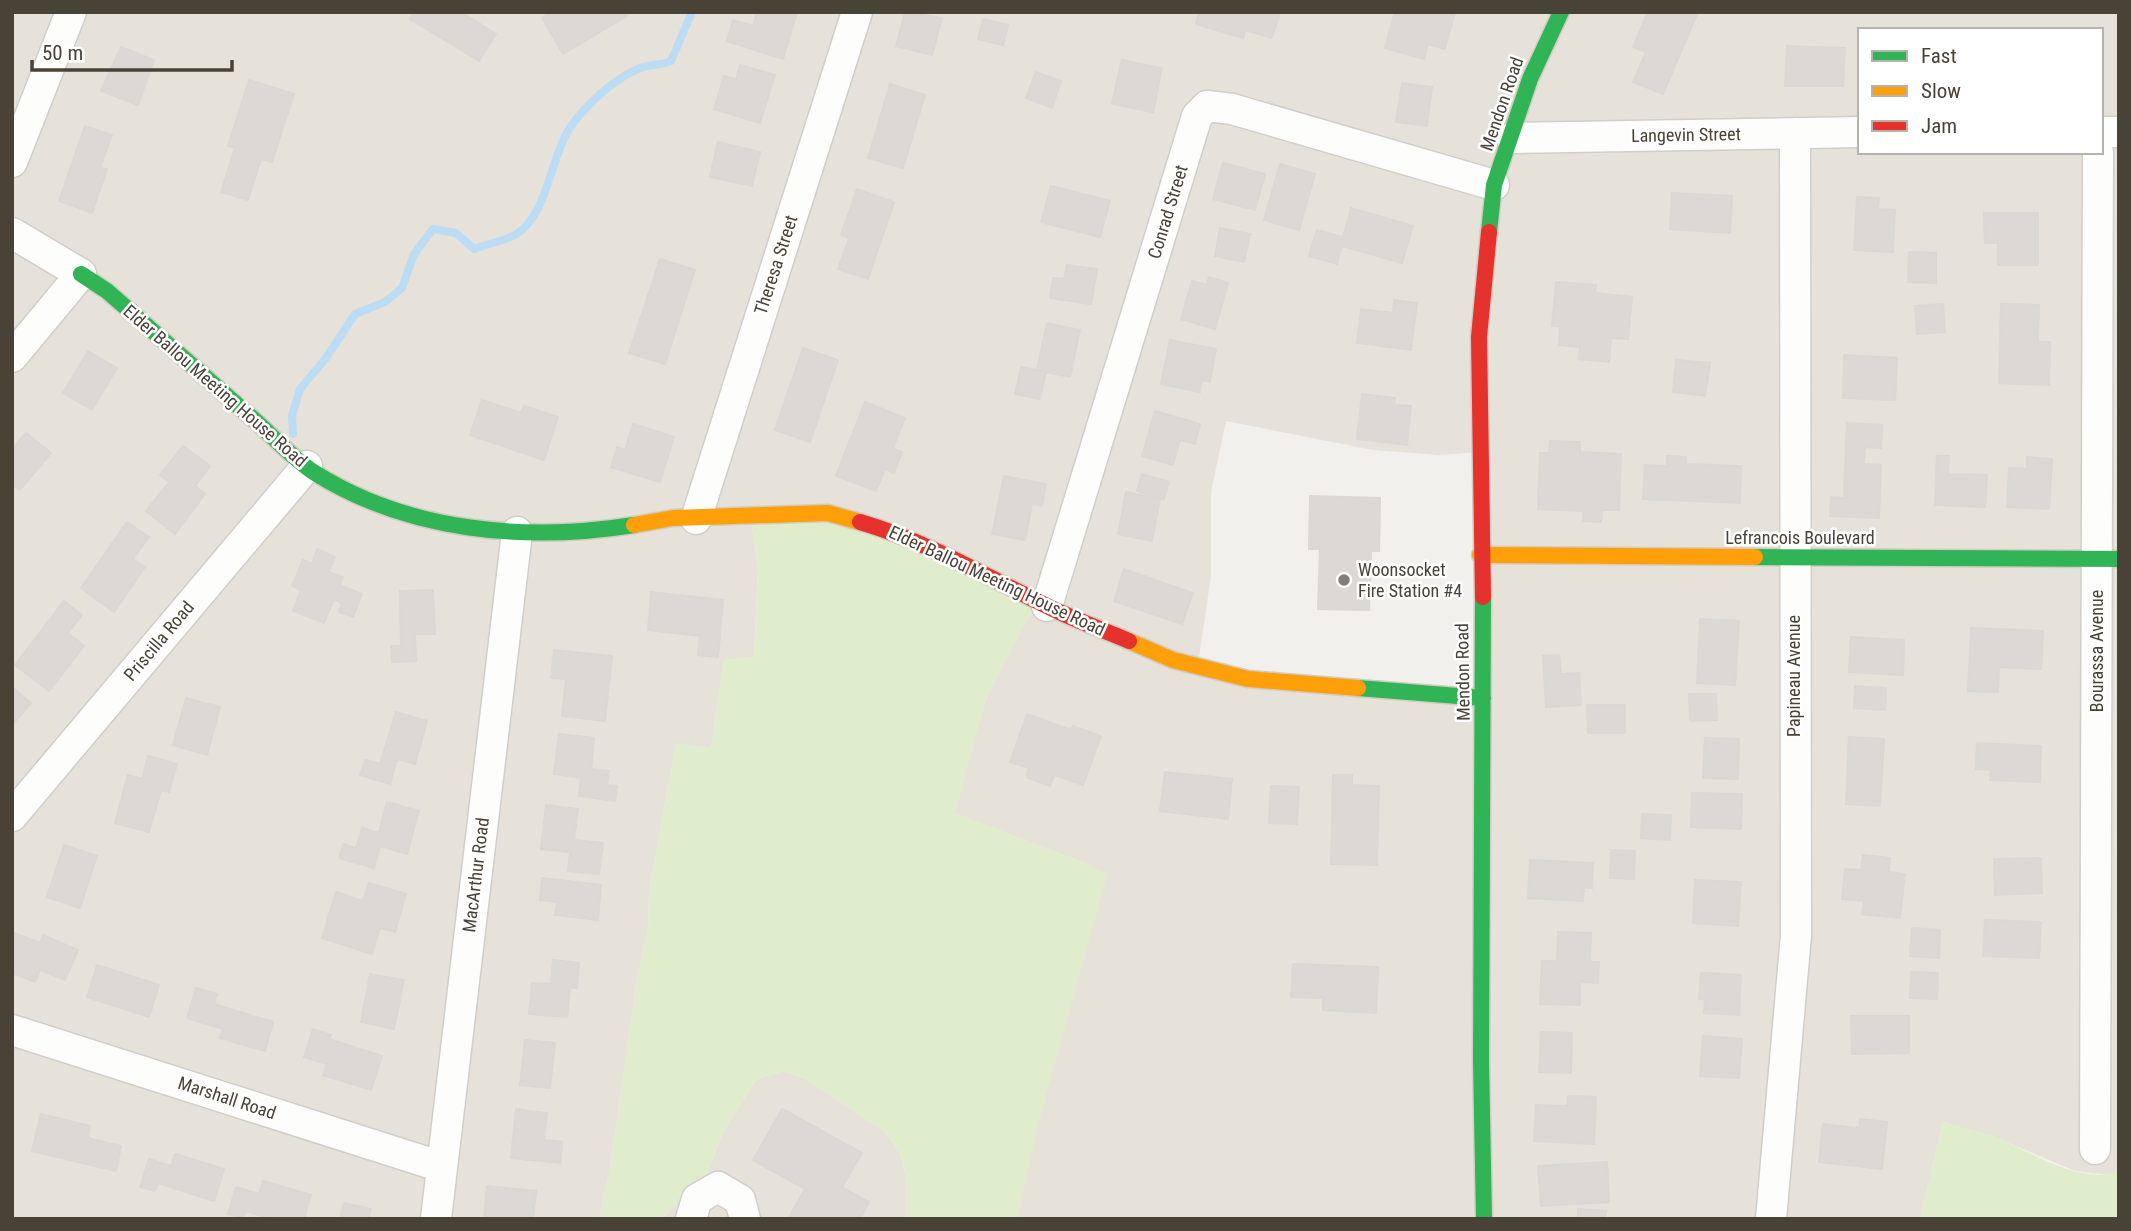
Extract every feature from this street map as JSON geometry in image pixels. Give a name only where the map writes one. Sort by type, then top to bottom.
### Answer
[{"type":"street","points":[[12,163],[71,12]]},
{"type":"street","name":"Theresa Street","points":[[696,519],[857,12]]},
{"type":"street","name":"Mendon Road","points":[[1484,1219],[1479,337],[1494,185],[1530,79],[1560,12]]},
{"type":"street","name":"Conrad Street","points":[[1047,606],[1197,116],[1207,106],[1232,109],[1494,185]]},
{"type":"street","name":"Langevin Street","points":[[1512,138],[1858,132]]},
{"type":"street","name":"Papineau Avenue","points":[[1771,1219],[1796,935],[1793,557],[1795,133]]},
{"type":"street","name":"Bourassa Avenue","points":[[2095,1149],[2107,558],[2098,154]]},
{"type":"street","name":"Elder Ballou Meeting House Road","points":[[12,233],[107,291],[307,466],[374,503],[438,523],[517,532],[589,531],[673,519],[828,513],[897,533],[989,575],[1047,606],[1173,660],[1248,679],[1483,698]]},
{"type":"street","points":[[12,357],[81,274]]},
{"type":"street","name":"Priscilla Road","points":[[12,816],[307,466]]},
{"type":"street","name":"MacArthur Road","points":[[436,1219],[517,532]]},
{"type":"street","name":"Lefrancois Boulevard","points":[[1480,555],[2107,558]]},
{"type":"street","name":"Marshall Road","points":[[12,1030],[442,1167]]},
{"type":"street","points":[[691,1219],[697,1199],[718,1187],[740,1200],[745,1219]]},
{"type":"shaded area","points":[[12,12],[2119,12],[2119,1172],[2109,1175],[2075,1171],[1992,1136],[1943,1122],[1920,1219],[1017,1219],[1090,865],[954,813],[985,701],[1036,601],[751,521],[758,569],[754,657],[724,660],[711,748],[676,744],[649,891],[648,929],[637,979],[610,1169],[599,1219],[12,1219]],"holes":[[[1226,421],[1373,450],[1439,455],[1482,452],[1479,701],[1197,671],[1211,576],[1211,492]]]},
{"type":"shaded area","points":[[783,1071],[806,1079],[885,1132],[900,1153],[905,1172],[905,1219],[661,1219],[705,1178],[725,1128],[757,1079]]},
{"type":"green space","points":[[838,518],[1037,601],[985,701],[955,813],[1090,865],[1107,875],[1037,1128],[1017,1219],[905,1219],[905,1172],[900,1153],[885,1132],[806,1079],[783,1071],[757,1079],[725,1128],[705,1178],[661,1219],[599,1219],[610,1169],[637,979],[648,929],[649,891],[676,744],[711,748],[724,660],[754,657],[758,569],[751,520]]},
{"type":"green space","points":[[1943,1122],[1995,1137],[2072,1171],[2104,1175],[2119,1172],[2119,1219],[1920,1219]]},
{"type":"building","points":[[414,12],[461,12],[496,34],[479,61],[410,19]]},
{"type":"building","points":[[551,12],[624,12],[627,16],[563,54],[542,18]]},
{"type":"building","points":[[757,12],[797,12],[783,59],[727,41],[733,20],[753,26]]},
{"type":"building","points":[[905,12],[942,18],[932,55],[896,46]]},
{"type":"building","points":[[1199,12],[1280,12],[1272,38],[1245,30],[1243,38],[1196,24]]},
{"type":"building","points":[[1395,12],[1455,12],[1445,49],[1428,44],[1424,59],[1385,48]]},
{"type":"building","points":[[1648,12],[1698,12],[1663,94],[1633,82],[1646,52],[1633,47]]},
{"type":"building","points":[[983,19],[1008,25],[1003,45],[978,39]]},
{"type":"building","points":[[1787,46],[1845,48],[1843,86],[1785,86]]},
{"type":"building","points":[[121,47],[154,60],[138,105],[101,91]]},
{"type":"building","points":[[1122,60],[1162,68],[1153,112],[1112,104]]},
{"type":"building","points":[[740,65],[775,75],[760,123],[714,109],[724,76],[736,79]]},
{"type":"building","points":[[1036,72],[1061,81],[1052,108],[1026,98]]},
{"type":"building","points":[[249,80],[294,94],[272,162],[261,159],[248,200],[221,192],[235,148],[228,146]]},
{"type":"building","points":[[1402,83],[1432,87],[1427,126],[1396,122]]},
{"type":"building","points":[[890,84],[925,95],[903,168],[868,158]]},
{"type":"building","points":[[85,126],[112,135],[100,168],[107,169],[92,213],[59,201]]},
{"type":"building","points":[[718,142],[760,152],[752,186],[710,177]]},
{"type":"building","points":[[1223,163],[1265,174],[1255,210],[1213,199]]},
{"type":"building","points":[[1280,164],[1315,174],[1299,230],[1264,220]]},
{"type":"building","points":[[1051,186],[1110,201],[1100,237],[1041,222]]},
{"type":"building","points":[[857,189],[894,202],[868,279],[838,269],[849,238],[841,235]]},
{"type":"building","points":[[1672,193],[1732,196],[1730,233],[1670,229]]},
{"type":"building","points":[[1857,197],[1879,198],[1878,209],[1895,210],[1893,252],[1854,250]]},
{"type":"building","points":[[1351,208],[1413,226],[1402,263],[1342,246],[1337,264],[1309,256],[1317,230],[1343,237]]},
{"type":"building","points":[[1984,213],[2038,213],[2038,265],[1998,265],[1998,243],[1985,243]]},
{"type":"building","points":[[1220,228],[1250,234],[1244,262],[1215,256]]},
{"type":"building","points":[[1909,252],[1936,253],[1936,283],[1908,282]]},
{"type":"building","points":[[660,259],[695,270],[665,364],[629,353]]},
{"type":"building","points":[[1067,265],[1097,269],[1091,304],[1050,298],[1053,278],[1064,279]]},
{"type":"building","points":[[1209,277],[1228,283],[1215,329],[1181,319],[1192,281],[1207,285]]},
{"type":"building","points":[[1556,282],[1596,285],[1595,293],[1632,297],[1628,339],[1611,338],[1609,362],[1579,359],[1580,347],[1559,345],[1560,326],[1552,326]]},
{"type":"building","points":[[1394,300],[1417,303],[1411,350],[1357,343],[1361,309],[1393,313]]},
{"type":"building","points":[[1943,304],[1945,332],[1917,334],[1915,306]]},
{"type":"building","points":[[2001,304],[2039,305],[2038,342],[2050,342],[2049,385],[1999,383]]},
{"type":"building","points":[[1047,323],[1080,330],[1070,377],[1037,370]]},
{"type":"building","points":[[1170,340],[1216,349],[1210,382],[1202,380],[1200,392],[1161,384]]},
{"type":"building","points":[[803,348],[838,360],[810,442],[775,430]]},
{"type":"building","points":[[88,351],[117,368],[92,410],[63,393]]},
{"type":"building","points":[[1844,355],[1897,358],[1895,400],[1843,398]]},
{"type":"building","points":[[1676,360],[1710,363],[1705,396],[1673,392]]},
{"type":"building","points":[[1021,367],[1046,372],[1040,399],[1015,394]]},
{"type":"building","points":[[1362,394],[1395,398],[1394,405],[1411,406],[1407,445],[1357,439]]},
{"type":"building","points":[[482,400],[521,413],[524,406],[558,417],[544,460],[470,435]]},
{"type":"building","points":[[865,402],[905,418],[893,448],[902,452],[894,473],[885,469],[876,491],[836,476]]},
{"type":"building","points":[[1155,411],[1200,424],[1195,444],[1180,440],[1173,465],[1142,456]]},
{"type":"building","points":[[1847,423],[1882,425],[1881,448],[1865,447],[1864,464],[1881,465],[1879,518],[1830,516],[1831,497],[1844,498]]},
{"type":"building","points":[[633,424],[674,437],[660,482],[611,467],[617,447],[625,450]]},
{"type":"building","points":[[26,433],[51,453],[20,490],[12,484],[12,449]]},
{"type":"building","points":[[1550,441],[1580,442],[1580,452],[1621,454],[1619,510],[1602,510],[1601,522],[1583,521],[1583,511],[1538,509],[1540,453],[1549,453]]},
{"type":"building","points":[[183,446],[210,466],[195,486],[205,494],[175,534],[146,511],[169,482],[160,475]]},
{"type":"building","points":[[1667,456],[1686,457],[1686,464],[1741,466],[1740,503],[1643,499],[1645,465],[1667,466]]},
{"type":"building","points":[[1937,456],[1949,456],[1948,474],[1987,475],[1985,507],[1935,505]]},
{"type":"building","points":[[2027,457],[2052,459],[2049,509],[2007,507],[2009,468],[2027,469]]},
{"type":"building","points":[[1142,474],[1169,482],[1164,499],[1137,491]]},
{"type":"building","points":[[1004,476],[1046,484],[1042,506],[1032,504],[1025,540],[992,534]]},
{"type":"building","points":[[1126,492],[1160,499],[1152,541],[1118,534]]},
{"type":"building","name":"Woonsocket Fire Station #4","points":[[1310,496],[1380,498],[1379,551],[1371,551],[1369,610],[1318,609],[1320,549],[1309,549]]},
{"type":"building","points":[[127,522],[149,537],[133,559],[145,567],[114,612],[81,588]]},
{"type":"building","points":[[317,549],[335,557],[329,572],[343,577],[340,585],[362,594],[353,617],[339,612],[342,603],[334,599],[324,623],[293,611],[301,590],[292,586],[303,560],[312,564]]},
{"type":"building","points":[[1124,569],[1193,593],[1182,624],[1114,601]]},
{"type":"building","points":[[433,590],[435,634],[415,634],[416,661],[392,662],[391,646],[401,646],[400,591]]},
{"type":"building","points":[[651,592],[723,600],[718,657],[698,655],[700,636],[648,630]]},
{"type":"building","points":[[64,601],[82,615],[68,633],[84,646],[49,691],[15,665]]},
{"type":"building","points":[[1700,619],[1739,621],[1735,685],[1697,683]]},
{"type":"building","points":[[1971,628],[2043,631],[2041,669],[1999,667],[1998,692],[1968,691]]},
{"type":"building","points":[[1851,637],[1904,640],[1903,675],[1849,672]]},
{"type":"building","points":[[554,650],[612,656],[605,721],[562,716],[566,679],[551,678]]},
{"type":"building","points":[[1559,655],[1561,674],[1579,673],[1581,705],[1546,707],[1543,656]]},
{"type":"building","points":[[1855,686],[1886,688],[1885,710],[1854,708]]},
{"type":"building","points":[[12,687],[31,703],[12,725]]},
{"type":"building","points":[[1689,694],[1716,694],[1717,720],[1690,721]]},
{"type":"building","points":[[186,698],[220,707],[207,755],[173,745]]},
{"type":"building","points":[[1587,705],[1625,705],[1625,733],[1588,733]]},
{"type":"building","points":[[396,712],[427,721],[415,764],[397,759],[390,784],[360,775],[365,760],[380,764]]},
{"type":"building","points":[[1027,714],[1071,730],[1073,726],[1101,736],[1083,785],[1054,775],[1050,786],[1026,777],[1029,768],[1010,762]]},
{"type":"building","points":[[559,734],[594,738],[591,769],[609,771],[607,785],[617,786],[615,801],[579,796],[581,778],[554,774]]},
{"type":"building","points":[[1849,737],[1884,739],[1880,806],[1846,804]]},
{"type":"building","points":[[1705,738],[1739,739],[1738,779],[1703,778]]},
{"type":"building","points":[[1977,743],[2041,746],[2040,782],[1990,780],[1991,770],[1976,769]]},
{"type":"building","points":[[148,756],[177,764],[169,792],[161,790],[149,832],[115,823],[128,775],[142,779]]},
{"type":"building","points":[[1165,772],[1232,779],[1228,819],[1160,811]]},
{"type":"building","points":[[1333,775],[1352,775],[1352,785],[1379,786],[1377,865],[1331,864]]},
{"type":"building","points":[[1271,786],[1299,787],[1297,824],[1269,823]]},
{"type":"building","points":[[1692,793],[1742,794],[1741,829],[1691,827]]},
{"type":"building","points":[[387,802],[419,811],[407,854],[380,846],[374,868],[339,858],[343,844],[356,848],[362,828],[379,833]]},
{"type":"building","points":[[546,805],[578,809],[574,840],[603,843],[599,874],[568,871],[570,852],[541,849]]},
{"type":"building","points":[[1642,814],[1671,815],[1670,840],[1641,838]]},
{"type":"building","points":[[64,845],[97,856],[80,908],[47,897]]},
{"type":"building","points":[[1611,850],[1635,851],[1634,879],[1610,878]]},
{"type":"building","points":[[1863,855],[1890,858],[1889,872],[1905,874],[1900,918],[1862,914],[1864,901],[1842,899],[1845,869],[1861,870]]},
{"type":"building","points":[[2041,858],[2042,893],[1995,895],[1994,859]]},
{"type":"building","points":[[1530,860],[1593,863],[1592,888],[1584,887],[1583,901],[1528,898]]},
{"type":"building","points":[[542,878],[601,885],[598,920],[555,915],[557,902],[540,900]]},
{"type":"building","points":[[1695,880],[1741,882],[1738,926],[1693,923]]},
{"type":"building","points":[[369,883],[406,894],[395,932],[380,928],[372,954],[322,938],[336,892],[363,901]]},
{"type":"building","points":[[1985,920],[2041,922],[2039,958],[1983,956]]},
{"type":"building","points":[[1912,928],[1940,930],[1939,958],[1910,956]]},
{"type":"building","points":[[12,932],[40,943],[43,935],[78,950],[65,980],[40,970],[35,982],[12,973]]},
{"type":"building","points":[[1558,932],[1591,933],[1590,962],[1599,962],[1598,983],[1580,982],[1580,1005],[1540,1004],[1542,961],[1557,961]]},
{"type":"building","points":[[553,960],[579,963],[577,988],[570,988],[567,1017],[529,1014],[532,983],[551,984]]},
{"type":"building","points":[[1293,964],[1378,967],[1376,1013],[1323,1010],[1323,998],[1291,997]]},
{"type":"building","points":[[97,965],[159,985],[149,1017],[87,997]]},
{"type":"building","points":[[1911,972],[1938,973],[1937,999],[1910,998]]},
{"type":"building","points":[[1701,973],[1741,975],[1739,1015],[1704,1013],[1705,999],[1699,999]]},
{"type":"building","points":[[370,974],[404,980],[394,1029],[361,1022]]},
{"type":"building","points":[[196,988],[217,994],[214,1004],[273,1022],[265,1051],[220,1038],[223,1029],[187,1018]]},
{"type":"building","points":[[1851,1016],[1909,1016],[1909,1053],[1852,1054]]},
{"type":"building","points":[[313,1029],[331,1035],[329,1039],[382,1056],[371,1090],[323,1075],[327,1064],[304,1057]]},
{"type":"building","points":[[1541,1032],[1572,1033],[1571,1073],[1539,1072]]},
{"type":"building","points":[[1703,1036],[1742,1039],[1739,1078],[1700,1076]]},
{"type":"building","points":[[525,1040],[555,1043],[550,1088],[520,1085]]},
{"type":"building","points":[[1568,1096],[1596,1097],[1594,1144],[1534,1141],[1536,1105],[1567,1106]]},
{"type":"building","points":[[516,1109],[547,1113],[544,1140],[562,1142],[560,1163],[511,1158]]},
{"type":"building","points":[[782,1109],[862,1153],[842,1187],[869,1202],[860,1219],[788,1219],[805,1189],[753,1160]]},
{"type":"building","points":[[41,1114],[90,1126],[88,1138],[121,1146],[116,1171],[32,1151]]},
{"type":"building","points":[[1860,1119],[1887,1122],[1882,1169],[1819,1162],[1823,1124],[1859,1128]]},
{"type":"building","points":[[175,1154],[224,1169],[214,1201],[158,1183],[155,1191],[140,1187],[149,1159],[171,1166]]},
{"type":"building","points":[[1607,1162],[1609,1202],[1541,1206],[1538,1166]]},
{"type":"building","points":[[263,1181],[311,1195],[304,1219],[272,1219],[245,1211],[243,1218],[228,1214],[236,1187],[259,1194]]},
{"type":"building","points":[[487,1186],[536,1191],[533,1219],[484,1219]]},
{"type":"building","points":[[344,1203],[371,1209],[368,1219],[340,1218]]},
{"type":"building","points":[[1578,1209],[1606,1211],[1605,1219],[1578,1219]]},
{"type":"waterway","points":[[293,434],[292,416],[300,389],[326,358],[355,314],[385,302],[402,288],[414,254],[433,229],[456,233],[474,249],[515,235],[527,225],[542,198],[559,150],[574,122],[595,98],[622,77],[643,67],[671,61],[692,12]]},
{"type":"traffic: fast","points":[[1489,232],[1494,185],[1530,79],[1561,12]]},
{"type":"traffic: fast","points":[[81,274],[107,291],[298,460],[351,493],[429,520],[470,528],[552,532],[634,525]]},
{"type":"traffic: fast","points":[[1755,557],[2119,559]]},
{"type":"traffic: fast","points":[[1483,597],[1481,1061],[1484,1219]]},
{"type":"traffic: fast","points":[[1358,688],[1483,698]]},
{"type":"traffic: slow","points":[[634,525],[673,518],[828,513],[860,522]]},
{"type":"traffic: slow","points":[[1480,555],[1755,557]]},
{"type":"traffic: slow","points":[[1129,641],[1173,660],[1248,679],[1358,688]]},
{"type":"traffic: jam","points":[[1483,597],[1479,337],[1489,232]]},
{"type":"traffic: jam","points":[[860,522],[931,549],[1055,610],[1129,641]]},
{"type":"place","name":"Woonsocket Fire Station #4","points":[[1344,580]]}]
